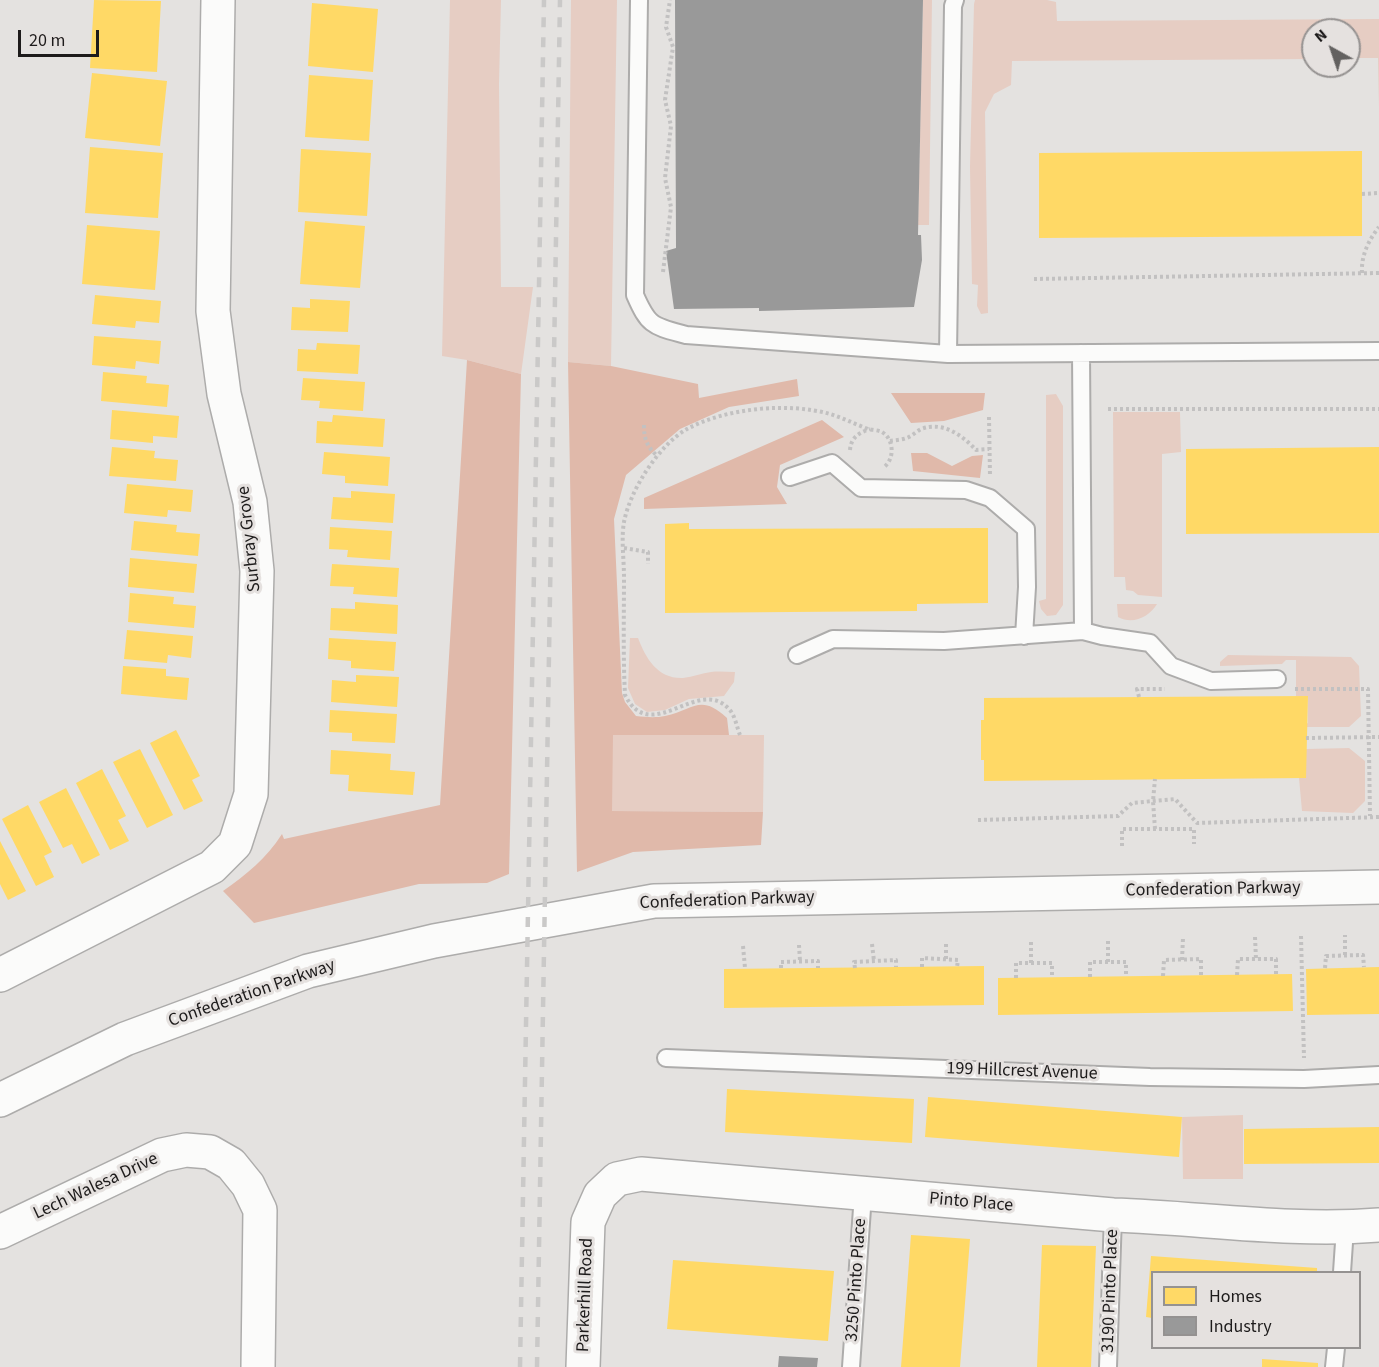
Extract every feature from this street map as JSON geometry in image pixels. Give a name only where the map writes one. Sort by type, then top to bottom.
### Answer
[{"type":"street","name":"Surbray Grove","points":[[0,975],[212,867],[235,844],[251,794],[257,571],[250,502],[224,394],[213,311],[218,0]]},
{"type":"street","name":"Confederation Parkway","points":[[0,1100],[125,1039],[308,971],[434,941],[654,901],[1379,887]]},
{"type":"street","name":"Lech Walesa Drive","points":[[0,1232],[162,1155],[186,1150],[210,1152],[231,1164],[248,1185],[260,1210],[258,1367]]},
{"type":"street","name":"Pinto Place","points":[[588,1222],[600,1195],[617,1179],[641,1174],[1264,1226],[1345,1228],[1379,1225]]},
{"type":"street","name":"Parkerhill Road","points":[[584,1367],[588,1222]]},
{"type":"lane","points":[[639,0],[635,295],[645,317],[659,327],[686,335],[948,354],[1379,351]]},
{"type":"lane","points":[[948,354],[953,6],[955,0]]},
{"type":"lane","points":[[1081,353],[1083,631]]},
{"type":"lane","points":[[790,477],[832,463],[861,488],[966,490],[990,498],[1026,529],[1027,587],[1024,636]]},
{"type":"lane","points":[[797,655],[833,639],[944,641],[1083,631],[1150,643],[1171,666],[1211,681],[1282,684]]},
{"type":"lane","name":"199 Hillcrest Avenue","points":[[666,1058],[1150,1077],[1304,1080],[1379,1075]]},
{"type":"lane","name":"3250 Pinto Place","points":[[851,1367],[863,1194]]},
{"type":"lane","name":"3190 Pinto Place","points":[[1108,1367],[1113,1215]]},
{"type":"lane","points":[[1342,1271],[1345,1228]]},
{"type":"lane","points":[[1334,1367],[1336,1349]]},
{"type":"path","points":[[663,272],[672,207],[665,178],[671,126],[665,100],[673,47],[666,27],[670,0]]},
{"type":"path","points":[[1362,194],[1379,193]]},
{"type":"path","points":[[1362,273],[1361,259],[1379,227]]},
{"type":"path","points":[[1034,279],[1379,273]]},
{"type":"path","points":[[740,735],[731,711],[716,701],[695,701],[651,716],[640,713],[625,696],[624,522],[634,493],[649,467],[686,430],[718,417],[759,409],[801,409],[829,414],[882,432],[890,441],[892,453],[887,464],[878,471]]},
{"type":"path","points":[[1108,409],[1379,409]]},
{"type":"path","points":[[990,417],[990,498]]},
{"type":"path","points":[[644,425],[644,440],[658,457]]},
{"type":"path","points":[[890,441],[908,438],[921,429],[942,427],[953,431],[976,450],[989,449]]},
{"type":"path","points":[[849,455],[850,443],[858,433],[870,429]]},
{"type":"path","points":[[624,548],[648,552],[648,564]]},
{"type":"path","points":[[1282,684],[1368,689],[1370,816]]},
{"type":"path","points":[[1139,697],[1137,689],[1172,689]]},
{"type":"path","points":[[1306,738],[1379,737]]},
{"type":"path","points":[[1155,780],[1153,801],[1155,829]]},
{"type":"path","points":[[978,820],[1118,816],[1132,803],[1175,799],[1197,824],[1379,816]]},
{"type":"path","points":[[1122,846],[1122,829],[1194,829],[1194,844]]},
{"type":"path","points":[[1345,935],[1345,955]]},
{"type":"path","points":[[1300,936],[1304,1080]]},
{"type":"path","points":[[1255,937],[1256,959]]},
{"type":"path","points":[[1182,960],[1183,938]]},
{"type":"path","points":[[1108,939],[1108,962]]},
{"type":"path","points":[[1031,963],[1032,941]]},
{"type":"path","points":[[946,942],[946,960]]},
{"type":"path","points":[[872,944],[874,961]]},
{"type":"path","points":[[799,945],[800,962]]},
{"type":"path","points":[[743,946],[745,968]]},
{"type":"path","points":[[1325,968],[1326,956],[1345,955],[1363,955],[1364,967]]},
{"type":"path","points":[[922,967],[922,958],[958,960],[957,967]]},
{"type":"path","points":[[1163,976],[1164,960],[1201,959],[1201,976]]},
{"type":"path","points":[[1237,975],[1238,959],[1276,959],[1276,975]]},
{"type":"path","points":[[855,968],[854,962],[896,960],[896,967]]},
{"type":"path","points":[[781,968],[780,962],[818,961],[818,968]]},
{"type":"path","points":[[1090,977],[1090,962],[1126,962],[1126,977]]},
{"type":"path","points":[[1016,978],[1016,963],[1052,963],[1052,978]]},
{"type":"shaded area","points":[[450,0],[501,0],[499,84],[501,287],[533,287],[521,374],[442,356]]},
{"type":"shaded area","points":[[571,0],[617,0],[611,366],[568,362]]},
{"type":"shaded area","points":[[923,0],[932,0],[929,225],[918,225]]},
{"type":"shaded area","points":[[975,0],[1047,0],[1056,2],[1057,21],[1301,19],[1301,59],[1012,61],[1011,85],[994,94],[985,112],[988,313],[981,314],[977,306],[978,285],[972,284],[970,167]]},
{"type":"shaded area","points":[[1361,19],[1379,19],[1379,107],[1378,58],[1361,58]]},
{"type":"shaded area","points":[[467,360],[521,374],[509,874],[487,883],[419,884],[254,923],[223,891],[255,866],[282,834],[284,839],[440,805]]},
{"type":"shaded area","points":[[568,362],[611,366],[698,384],[699,398],[797,379],[799,396],[729,407],[680,429],[626,475],[614,519],[622,693],[625,702],[636,716],[647,717],[665,716],[697,705],[710,706],[727,718],[729,735],[613,735],[612,811],[763,812],[761,845],[633,852],[577,872]]},
{"type":"shaded area","points":[[891,393],[985,393],[983,410],[944,421],[911,423]]},
{"type":"shaded area","points":[[1056,394],[1063,406],[1063,605],[1056,615],[1047,616],[1041,609],[1039,601],[1046,599],[1046,395]]},
{"type":"shaded area","points":[[1113,412],[1180,412],[1181,452],[1162,454],[1162,597],[1138,595],[1126,590],[1125,577],[1114,577]]},
{"type":"shaded area","points":[[822,420],[844,437],[780,465],[777,487],[787,504],[644,509],[644,498]]},
{"type":"shaded area","points":[[911,453],[927,453],[952,466],[972,456],[983,455],[980,478],[913,471]]},
{"type":"shaded area","points":[[1117,604],[1157,604],[1145,616],[1129,620],[1118,617]]},
{"type":"shaded area","points":[[630,638],[638,638],[649,660],[667,675],[683,678],[711,672],[735,672],[734,682],[724,696],[689,699],[665,710],[647,712],[635,704],[628,688]]},
{"type":"shaded area","points":[[1228,655],[1351,657],[1359,666],[1361,716],[1349,727],[1306,727],[1308,696],[1296,696],[1296,660],[1286,660],[1282,664],[1220,666],[1220,662]]},
{"type":"shaded area","points":[[612,735],[764,735],[763,812],[612,811]]},
{"type":"shaded area","points":[[1349,748],[1365,761],[1365,801],[1353,813],[1302,811],[1299,778],[1306,778],[1306,749]]},
{"type":"shaded area","points":[[1243,1115],[1243,1179],[1183,1179],[1182,1117]]},
{"type":"building: Homes","points":[[94,0],[161,1],[157,72],[90,68]]},
{"type":"building: Homes","points":[[312,3],[378,9],[373,72],[308,66]]},
{"type":"building: Homes","points":[[92,73],[167,81],[160,146],[85,138]]},
{"type":"building: Homes","points":[[309,75],[373,80],[369,141],[305,137]]},
{"type":"building: Homes","points":[[90,147],[163,153],[158,218],[85,213]]},
{"type":"building: Homes","points":[[301,149],[371,153],[367,216],[298,212]]},
{"type":"building: Homes","points":[[1362,151],[1362,236],[1039,238],[1039,153]]},
{"type":"building: Homes","points":[[305,221],[365,226],[360,288],[300,284]]},
{"type":"building: Homes","points":[[87,225],[160,231],[155,290],[82,284]]},
{"type":"building: Homes","points":[[95,295],[161,301],[159,323],[136,321],[135,328],[92,324]]},
{"type":"building: Homes","points":[[310,299],[350,301],[348,332],[291,330],[292,307],[310,308]]},
{"type":"building: Homes","points":[[94,336],[161,341],[159,364],[136,361],[135,369],[92,365]]},
{"type":"building: Homes","points":[[317,343],[360,345],[358,374],[297,371],[298,349],[316,350]]},
{"type":"building: Homes","points":[[103,372],[147,376],[146,383],[169,385],[167,407],[101,401]]},
{"type":"building: Homes","points":[[303,378],[365,382],[363,411],[319,408],[320,401],[301,400]]},
{"type":"building: Homes","points":[[112,410],[179,416],[177,438],[153,436],[153,443],[110,439]]},
{"type":"building: Homes","points":[[333,415],[385,419],[383,447],[316,443],[317,421],[332,422]]},
{"type":"building: Homes","points":[[112,447],[155,451],[154,458],[178,460],[176,481],[109,476]]},
{"type":"building: Homes","points":[[1379,447],[1379,533],[1186,534],[1186,449]]},
{"type":"building: Homes","points":[[324,452],[390,457],[388,486],[345,483],[345,476],[322,474]]},
{"type":"building: Homes","points":[[127,484],[193,490],[191,512],[168,510],[167,517],[124,513]]},
{"type":"building: Homes","points":[[351,491],[395,494],[393,523],[331,519],[333,497],[351,498]]},
{"type":"building: Homes","points":[[134,521],[177,525],[176,532],[200,534],[198,556],[131,550]]},
{"type":"building: Homes","points":[[689,523],[689,529],[988,528],[988,603],[917,604],[917,611],[665,613],[665,524]]},
{"type":"building: Homes","points":[[330,527],[392,531],[390,560],[347,557],[348,550],[329,549]]},
{"type":"building: Homes","points":[[130,558],[197,564],[194,593],[128,587]]},
{"type":"building: Homes","points":[[332,564],[399,568],[397,597],[353,594],[354,587],[330,586]]},
{"type":"building: Homes","points":[[130,593],[174,597],[173,604],[196,606],[194,628],[128,622]]},
{"type":"building: Homes","points":[[355,602],[398,605],[397,634],[330,630],[331,608],[355,609]]},
{"type":"building: Homes","points":[[127,630],[193,636],[191,658],[168,655],[167,663],[124,659]]},
{"type":"building: Homes","points":[[329,638],[396,642],[394,671],[351,668],[351,661],[328,659]]},
{"type":"building: Homes","points":[[123,666],[166,669],[166,676],[189,678],[187,700],[121,694]]},
{"type":"building: Homes","points":[[356,675],[399,677],[397,707],[331,702],[332,680],[356,682]]},
{"type":"building: Homes","points":[[1308,696],[1306,778],[984,781],[984,760],[981,760],[981,720],[984,720],[984,698]]},
{"type":"building: Homes","points":[[330,710],[397,714],[395,743],[352,741],[352,733],[329,732]]},
{"type":"building: Homes","points":[[176,730],[200,776],[192,780],[203,801],[184,810],[150,743]]},
{"type":"building: Homes","points":[[140,749],[173,815],[147,828],[113,762]]},
{"type":"building: Homes","points":[[331,750],[391,754],[390,770],[415,772],[413,795],[348,791],[349,775],[330,774]]},
{"type":"building: Homes","points":[[102,769],[126,816],[118,820],[129,841],[110,850],[76,783]]},
{"type":"building: Homes","points":[[66,788],[100,855],[82,864],[72,844],[63,848],[39,802]]},
{"type":"building: Homes","points":[[28,805],[52,852],[44,856],[54,877],[36,886],[2,819]]},
{"type":"building: Homes","points":[[0,841],[26,891],[8,900],[0,884]]},
{"type":"building: Homes","points":[[984,966],[984,1005],[724,1008],[724,969]]},
{"type":"building: Homes","points":[[1379,967],[1379,1014],[1307,1015],[1306,969]]},
{"type":"building: Homes","points":[[1292,974],[1293,1011],[998,1015],[998,978]]},
{"type":"building: Homes","points":[[727,1089],[914,1099],[912,1143],[725,1132]]},
{"type":"building: Homes","points":[[928,1097],[1182,1117],[1179,1157],[925,1137]]},
{"type":"building: Homes","points":[[1379,1127],[1379,1163],[1244,1164],[1244,1129]]},
{"type":"building: Homes","points":[[911,1235],[970,1239],[960,1367],[901,1367]]},
{"type":"building: Homes","points":[[1042,1245],[1096,1246],[1091,1367],[1037,1367]]},
{"type":"building: Homes","points":[[1151,1256],[1317,1268],[1317,1271],[1151,1271],[1151,1318],[1146,1317]]},
{"type":"building: Homes","points":[[673,1260],[834,1271],[828,1341],[667,1329]]},
{"type":"building: Homes","points":[[1262,1359],[1318,1363],[1318,1367],[1262,1367]]},
{"type":"building: Industry","points":[[675,0],[923,0],[918,235],[921,235],[922,260],[914,307],[759,311],[759,308],[674,309],[666,251],[676,248]]},
{"type":"building: Industry","points":[[779,1356],[818,1358],[817,1367],[778,1367]]},
{"type":"railway","points":[[520,1367],[544,0]]},
{"type":"railway","points":[[537,1367],[560,0]]}]
